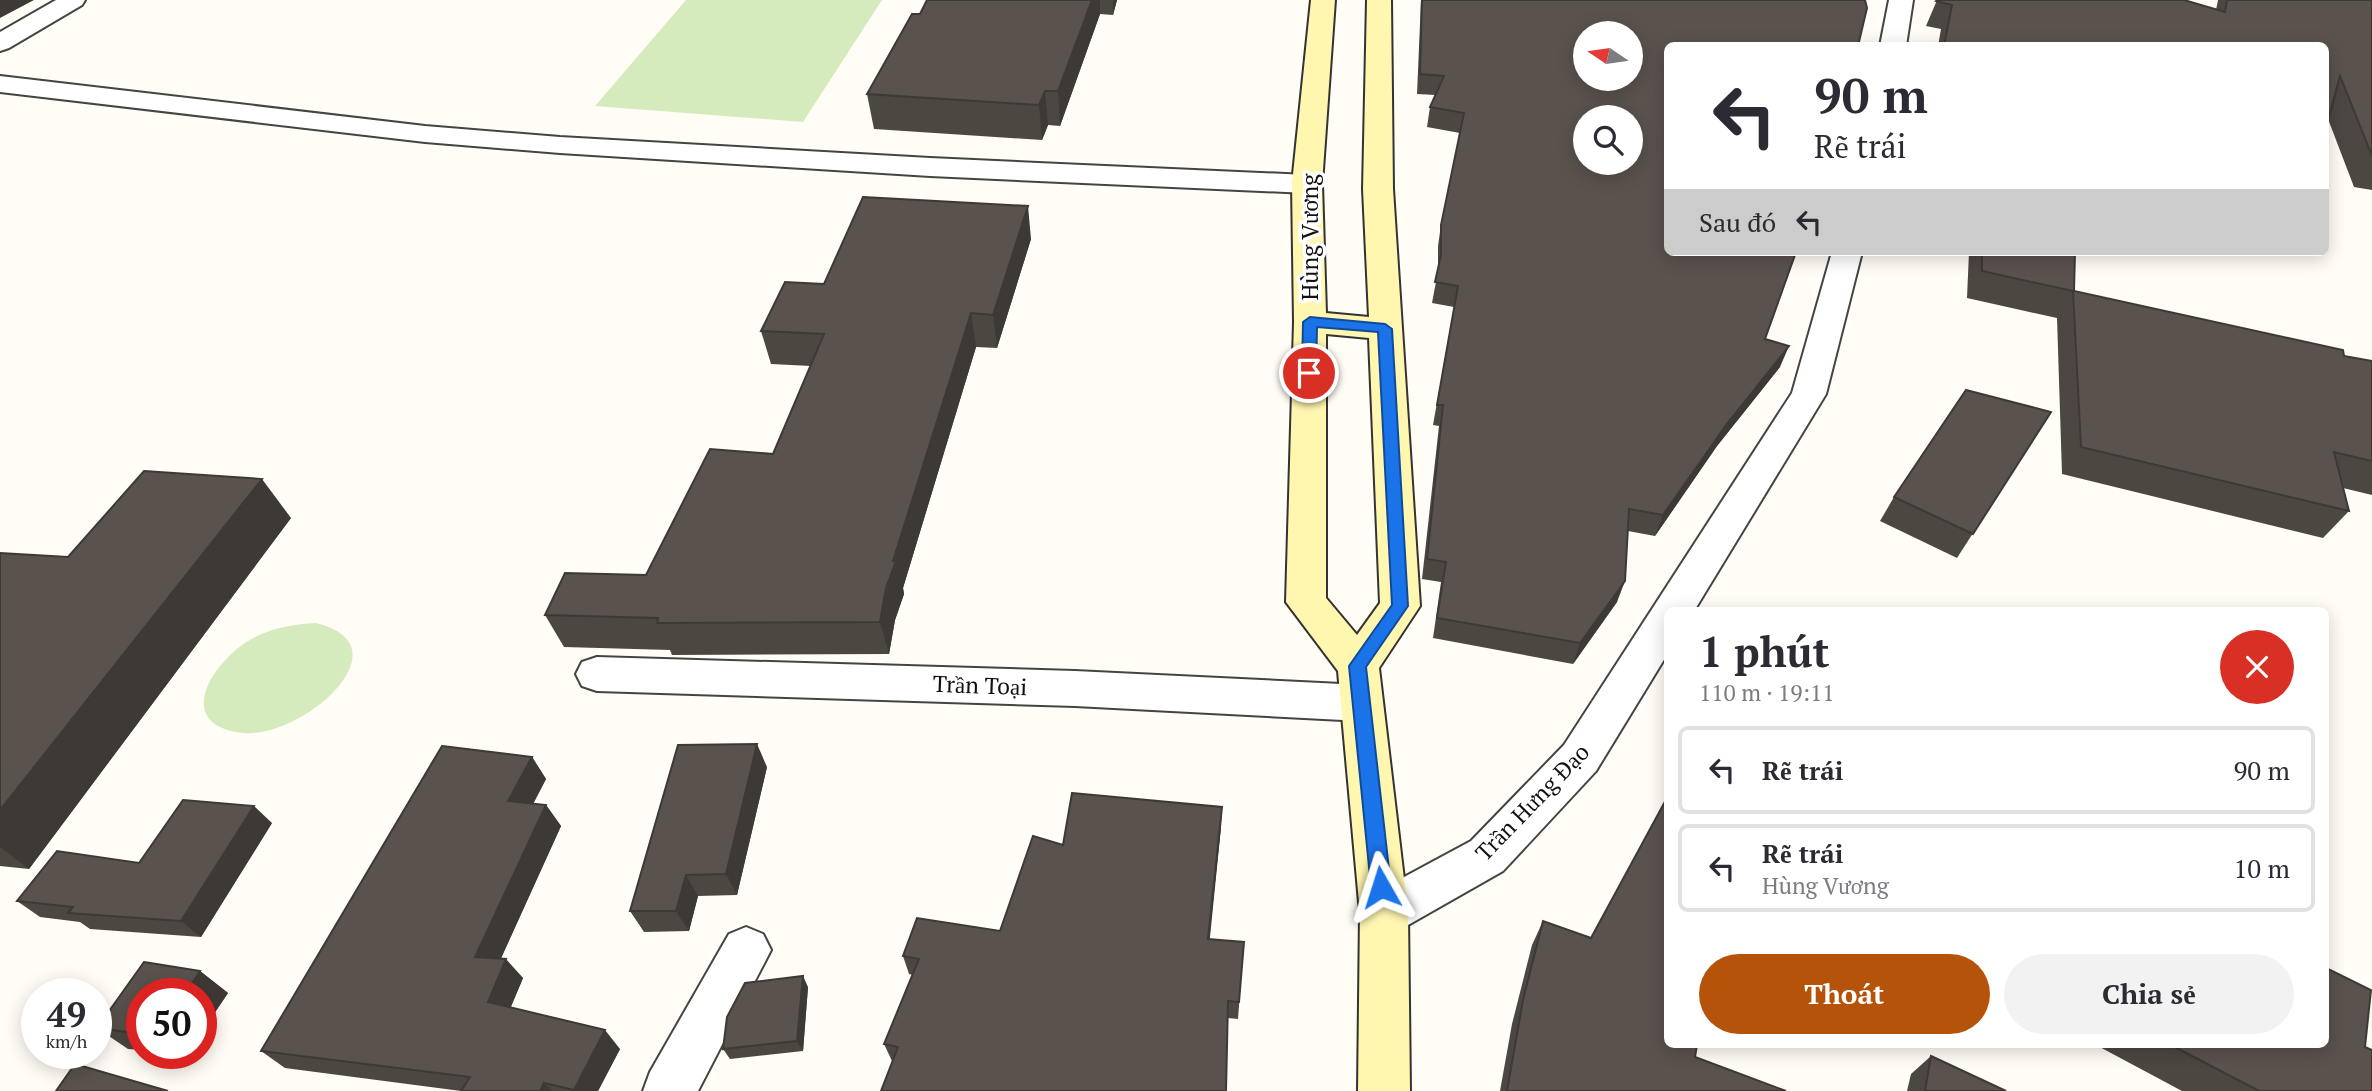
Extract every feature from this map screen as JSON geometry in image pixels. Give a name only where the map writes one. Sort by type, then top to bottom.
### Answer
[{"type":"main road","name":"Hùng Vương","points":[[1322,0],[1307,184],[1310,322],[1306,602],[1360,685]]},
{"type":"main road","points":[[1379,0],[1378,189],[1400,606],[1360,685],[1384,913],[1384,1091]]},
{"type":"main road","points":[[1310,322],[1385,329]]},
{"type":"street","points":[[0,43],[74,0]]},
{"type":"street","points":[[1894,42],[1901,0]]},
{"type":"street","points":[[0,84],[425,134],[560,145],[930,167],[1307,184]]},
{"type":"street","points":[[1675,607],[1809,394],[1846,256]]},
{"type":"street","name":"Trần Hưng Đạo","points":[[1384,913],[1487,856],[1580,758],[1664,624]]},
{"type":"street","name":"Trần Toại","points":[[597,674],[954,684],[1360,685]]},
{"type":"street","points":[[669,1091],[746,950]]},
{"type":"green space","points":[[686,0],[882,0],[803,122],[595,106]]},
{"type":"green space","points":[[316,623],[342,635],[352,651],[349,669],[337,688],[317,706],[293,721],[268,731],[244,733],[223,728],[210,720],[204,708],[205,695],[210,681],[232,654],[253,638],[270,631]]},
{"type":"building","points":[[927,0],[1092,0],[1058,91],[1045,91],[1039,105],[867,94],[912,14],[920,14]]},
{"type":"building","points":[[1422,0],[1865,0],[1867,8],[1859,42],[1664,42],[1664,256],[1795,256],[1765,339],[1789,346],[1726,425],[1663,515],[1629,509],[1625,581],[1580,643],[1437,618],[1446,562],[1427,559],[1443,405],[1437,405],[1458,286],[1435,282],[1441,255],[1441,225],[1464,113],[1430,107],[1444,76],[1420,74]]},
{"type":"building","points":[[2184,0],[2225,12],[2227,0],[2372,0],[2372,156],[2340,76],[2329,117],[2329,42],[1945,42],[1952,5],[1936,1]]},
{"type":"building","points":[[863,197],[1028,206],[993,315],[971,313],[893,561],[896,561],[886,588],[880,622],[657,623],[658,618],[545,615],[565,573],[646,575],[710,449],[773,454],[824,334],[761,331],[785,282],[824,284]]},
{"type":"building","points":[[1982,256],[2075,256],[2074,291],[2343,350],[2344,356],[2372,361],[2372,461],[2334,452],[2349,511],[2081,447],[2073,291],[1982,271]]},
{"type":"building","points":[[1966,390],[2051,412],[1973,534],[1894,497]]},
{"type":"building","points":[[144,471],[262,479],[0,810],[0,553],[68,557]]},
{"type":"building","points":[[757,744],[726,874],[686,875],[676,911],[630,911],[678,745]]},
{"type":"building","points":[[442,746],[532,757],[508,801],[546,805],[475,957],[506,959],[488,1002],[605,1030],[574,1090],[544,1083],[540,1091],[461,1091],[470,1077],[261,1051]]},
{"type":"building","points":[[1072,793],[1222,807],[1208,939],[1244,942],[1239,1002],[1228,1001],[1226,1091],[881,1091],[898,1047],[884,1044],[919,959],[903,956],[917,918],[1000,931],[1033,836],[1063,845]]},
{"type":"building","points":[[183,800],[254,806],[181,921],[68,913],[73,907],[17,901],[57,851],[139,863]]},
{"type":"building","points":[[1664,803],[1664,1048],[1696,1048],[1695,1057],[1786,1091],[1507,1091],[1523,1000],[1543,921],[1591,938]]},
{"type":"building","points":[[144,962],[200,971],[195,978],[133,978]]},
{"type":"building","points":[[2329,969],[2371,990],[2365,1047],[2372,1050],[2372,1091],[2259,1091],[2177,1048],[2329,1048]]},
{"type":"building","points":[[803,976],[797,1041],[723,1049],[727,1017],[745,983]]},
{"type":"building","points":[[126,987],[126,1032],[112,1030],[112,1007]]},
{"type":"building","points":[[1931,1056],[2006,1091],[1925,1091]]},
{"type":"building","points":[[71,1069],[92,1069],[168,1091],[56,1091]]},
{"type":"route","points":[[1309,373],[1310,322],[1385,329],[1400,606],[1358,666],[1381,887]]}]
